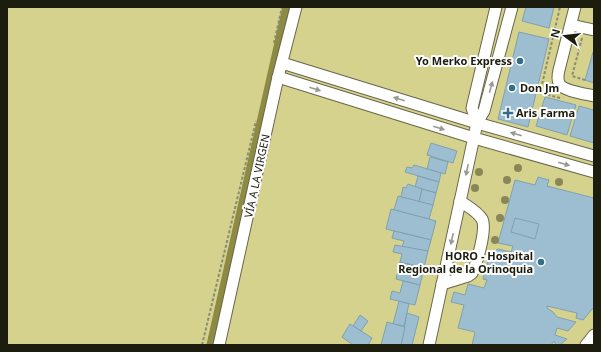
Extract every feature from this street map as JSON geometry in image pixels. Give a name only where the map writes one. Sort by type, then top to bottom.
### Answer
[{"type":"street","name":"VÍA A LA VIRGEN","points":[[219,345],[278,77],[296,7]]},
{"type":"street","points":[[477,123],[472,108],[496,7]]},
{"type":"street","points":[[429,345],[477,123],[484,110],[512,7]]},
{"type":"street","points":[[575,7],[559,70],[559,83],[562,87],[570,90],[594,96]]},
{"type":"street","points":[[570,24],[591,34]]},
{"type":"street","points":[[282,63],[477,123],[594,156]]},
{"type":"street","points":[[278,77],[474,138],[594,172]]},
{"type":"street","points":[[442,284],[468,276],[472,273],[484,230],[483,222],[478,215],[460,201]]},
{"type":"street","points":[[586,345],[594,335]]},
{"type":"path","points":[[274,45],[282,7]]},
{"type":"path","points":[[585,80],[572,76],[582,37],[591,34]]},
{"type":"path","points":[[202,345],[258,115]]},
{"type":"shaded area","points":[[7,7],[594,7],[594,345],[7,345]]},
{"type":"building","points":[[526,7],[554,7],[549,28],[522,21]]},
{"type":"building","points":[[519,32],[549,39],[528,127],[498,119]]},
{"type":"building","points":[[594,52],[594,83],[585,80]]},
{"type":"building","points":[[545,97],[576,105],[567,135],[536,126]]},
{"type":"building","points":[[579,106],[594,110],[594,143],[570,136]]},
{"type":"building","points":[[431,143],[457,151],[453,163],[427,155]]},
{"type":"building","points":[[430,157],[448,162],[445,174],[427,169]]},
{"type":"building","points":[[414,165],[441,173],[439,182],[405,172],[407,167],[412,168]]},
{"type":"building","points":[[418,176],[439,182],[436,193],[415,187]]},
{"type":"building","name":"HORO - Hospital Regional de la Orinoquia","points":[[538,177],[549,180],[547,186],[594,198],[594,307],[583,320],[576,318],[577,313],[547,306],[547,308],[557,317],[576,322],[568,331],[557,328],[555,335],[567,339],[560,345],[556,345],[554,341],[551,345],[472,345],[475,332],[458,328],[464,305],[451,302],[454,292],[465,295],[468,284],[484,288],[487,280],[483,279],[485,272],[493,274],[487,264],[491,253],[498,249],[511,252],[513,246],[498,243],[515,180],[535,185]]},
{"type":"building","points":[[408,184],[422,189],[419,202],[401,197],[403,187],[406,188]]},
{"type":"building","points":[[422,189],[436,193],[433,205],[419,202]]},
{"type":"building","points":[[398,196],[433,205],[429,219],[394,210]]},
{"type":"building","points":[[391,209],[436,221],[431,240],[386,229]]},
{"type":"building","points":[[515,218],[539,224],[535,239],[511,232]]},
{"type":"building","points":[[394,231],[431,240],[428,251],[402,247],[404,241],[392,238]]},
{"type":"building","points":[[395,245],[428,251],[424,268],[400,262],[402,254],[393,252]]},
{"type":"building","points":[[400,262],[424,268],[420,285],[396,279]]},
{"type":"building","points":[[403,281],[420,285],[415,305],[390,299],[392,291],[400,293]]},
{"type":"building","points":[[399,301],[409,304],[404,326],[393,324]]},
{"type":"building","points":[[407,313],[419,317],[412,345],[401,345]]},
{"type":"building","points":[[360,315],[368,321],[361,331],[353,326]]},
{"type":"building","points":[[387,322],[405,327],[401,345],[381,345]]},
{"type":"building","points":[[350,324],[372,338],[368,345],[353,345],[342,337]]},
{"type":"waterway","points":[[212,345],[288,7]]},
{"type":"place","name":"Yo Merko Express","points":[[520,61]]},
{"type":"place","name":"Don Jm","points":[[512,88]]},
{"type":"place","name":"Aris Farma","points":[[508,113]]},
{"type":"place","name":"HORO - Hospital Regional de la Orinoquia","points":[[541,262]]}]
